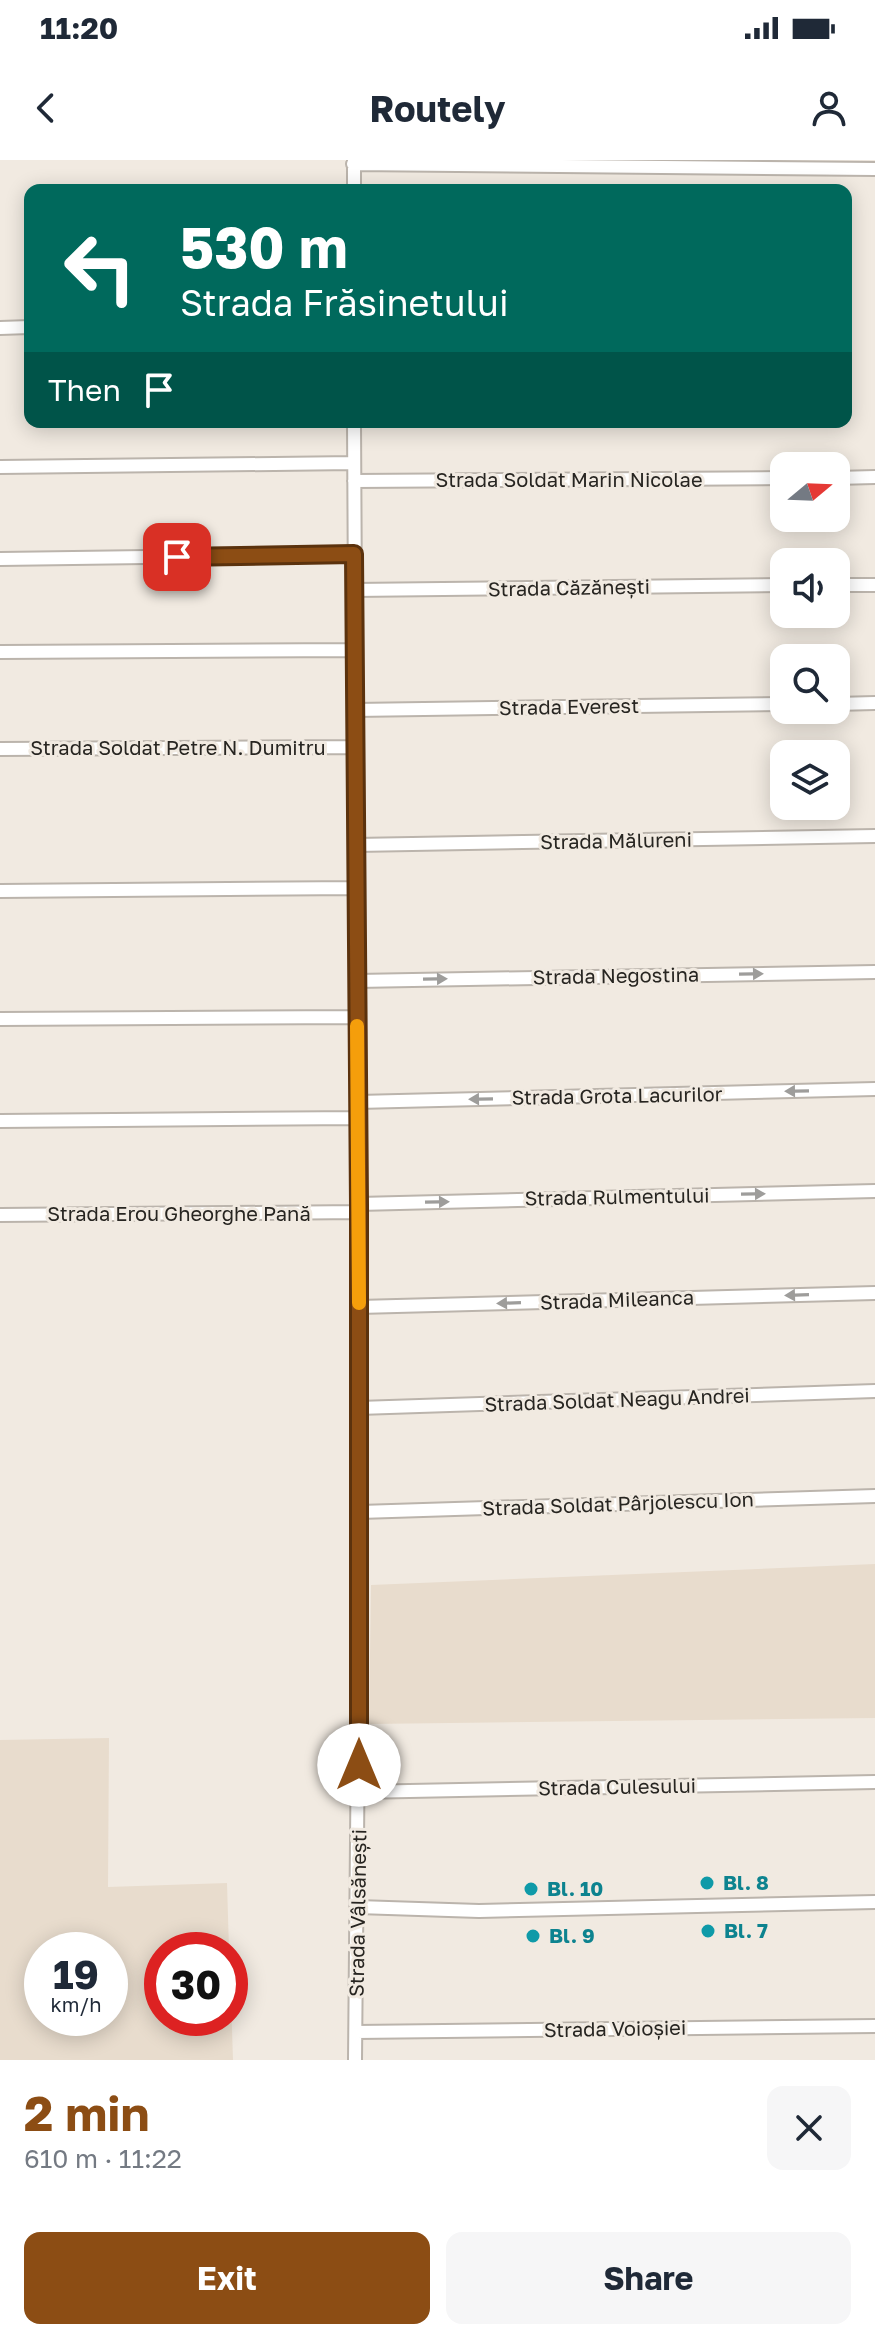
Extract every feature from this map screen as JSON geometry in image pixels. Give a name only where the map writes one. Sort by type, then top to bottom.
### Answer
[{"type":"street","points":[[354,184],[354,162],[875,169]]},
{"type":"street","points":[[0,328],[24,327]]},
{"type":"street","name":"Strada Vâlsănești","points":[[354,428],[360,1512],[355,2060]]},
{"type":"street","points":[[0,467],[354,463]]},
{"type":"street","points":[[850,478],[875,477]]},
{"type":"street","name":"Strada Soldat Marin Nicolae","points":[[354,481],[770,478]]},
{"type":"street","points":[[0,559],[354,554]]},
{"type":"street","name":"Strada Căzănești","points":[[354,590],[770,585]]},
{"type":"street","points":[[850,585],[875,585]]},
{"type":"street","points":[[0,652],[354,650]]},
{"type":"street","points":[[850,704],[875,703]]},
{"type":"street","name":"Strada Everest","points":[[355,710],[770,704]]},
{"type":"street","name":"Strada Soldat Petre N. Dumitru","points":[[0,749],[355,747]]},
{"type":"street","name":"Strada Mălureni","points":[[356,845],[875,836]]},
{"type":"street","points":[[0,891],[356,888]]},
{"type":"street","name":"Strada Negostina","points":[[357,981],[875,972]]},
{"type":"street","points":[[0,1019],[357,1017]]},
{"type":"street","name":"Strada Grota Lacurilor","points":[[358,1102],[875,1089]]},
{"type":"street","points":[[0,1121],[358,1118]]},
{"type":"street","name":"Strada Rulmentului","points":[[359,1208],[875,1191]]},
{"type":"street","name":"Strada Erou Gheorghe Pană","points":[[0,1215],[359,1208]]},
{"type":"street","name":"Strada Mileanca","points":[[359,1307],[875,1293]]},
{"type":"street","name":"Strada Soldat Neagu Andrei","points":[[359,1408],[875,1391]]},
{"type":"street","name":"Strada Soldat Pârjolescu Ion","points":[[360,1512],[875,1496]]},
{"type":"street","name":"Strada Culesului","points":[[359,1792],[875,1782]]},
{"type":"street","points":[[358,1907],[479,1911],[875,1902]]},
{"type":"street","name":"Strada Voioșiei","points":[[356,2032],[875,2026]]},
{"type":"shaded area","points":[[875,1564],[875,1718],[369,1724],[371,1585]]},
{"type":"shaded area","points":[[109,1738],[108,1887],[227,1883],[228,1932],[144,1932],[144,2036],[232,2036],[233,2060],[0,2060],[0,1740]]},
{"type":"slow traffic","points":[[357,1026],[359,1303]]},
{"type":"place","name":"Bl. 8","points":[[707,1883]]},
{"type":"place","name":"Bl. 10","points":[[531,1889]]},
{"type":"place","name":"Bl. 7","points":[[708,1931]]},
{"type":"place","name":"Bl. 9","points":[[533,1936]]},
{"type":"route","points":[[177,557],[354,554],[359,1765]]}]
